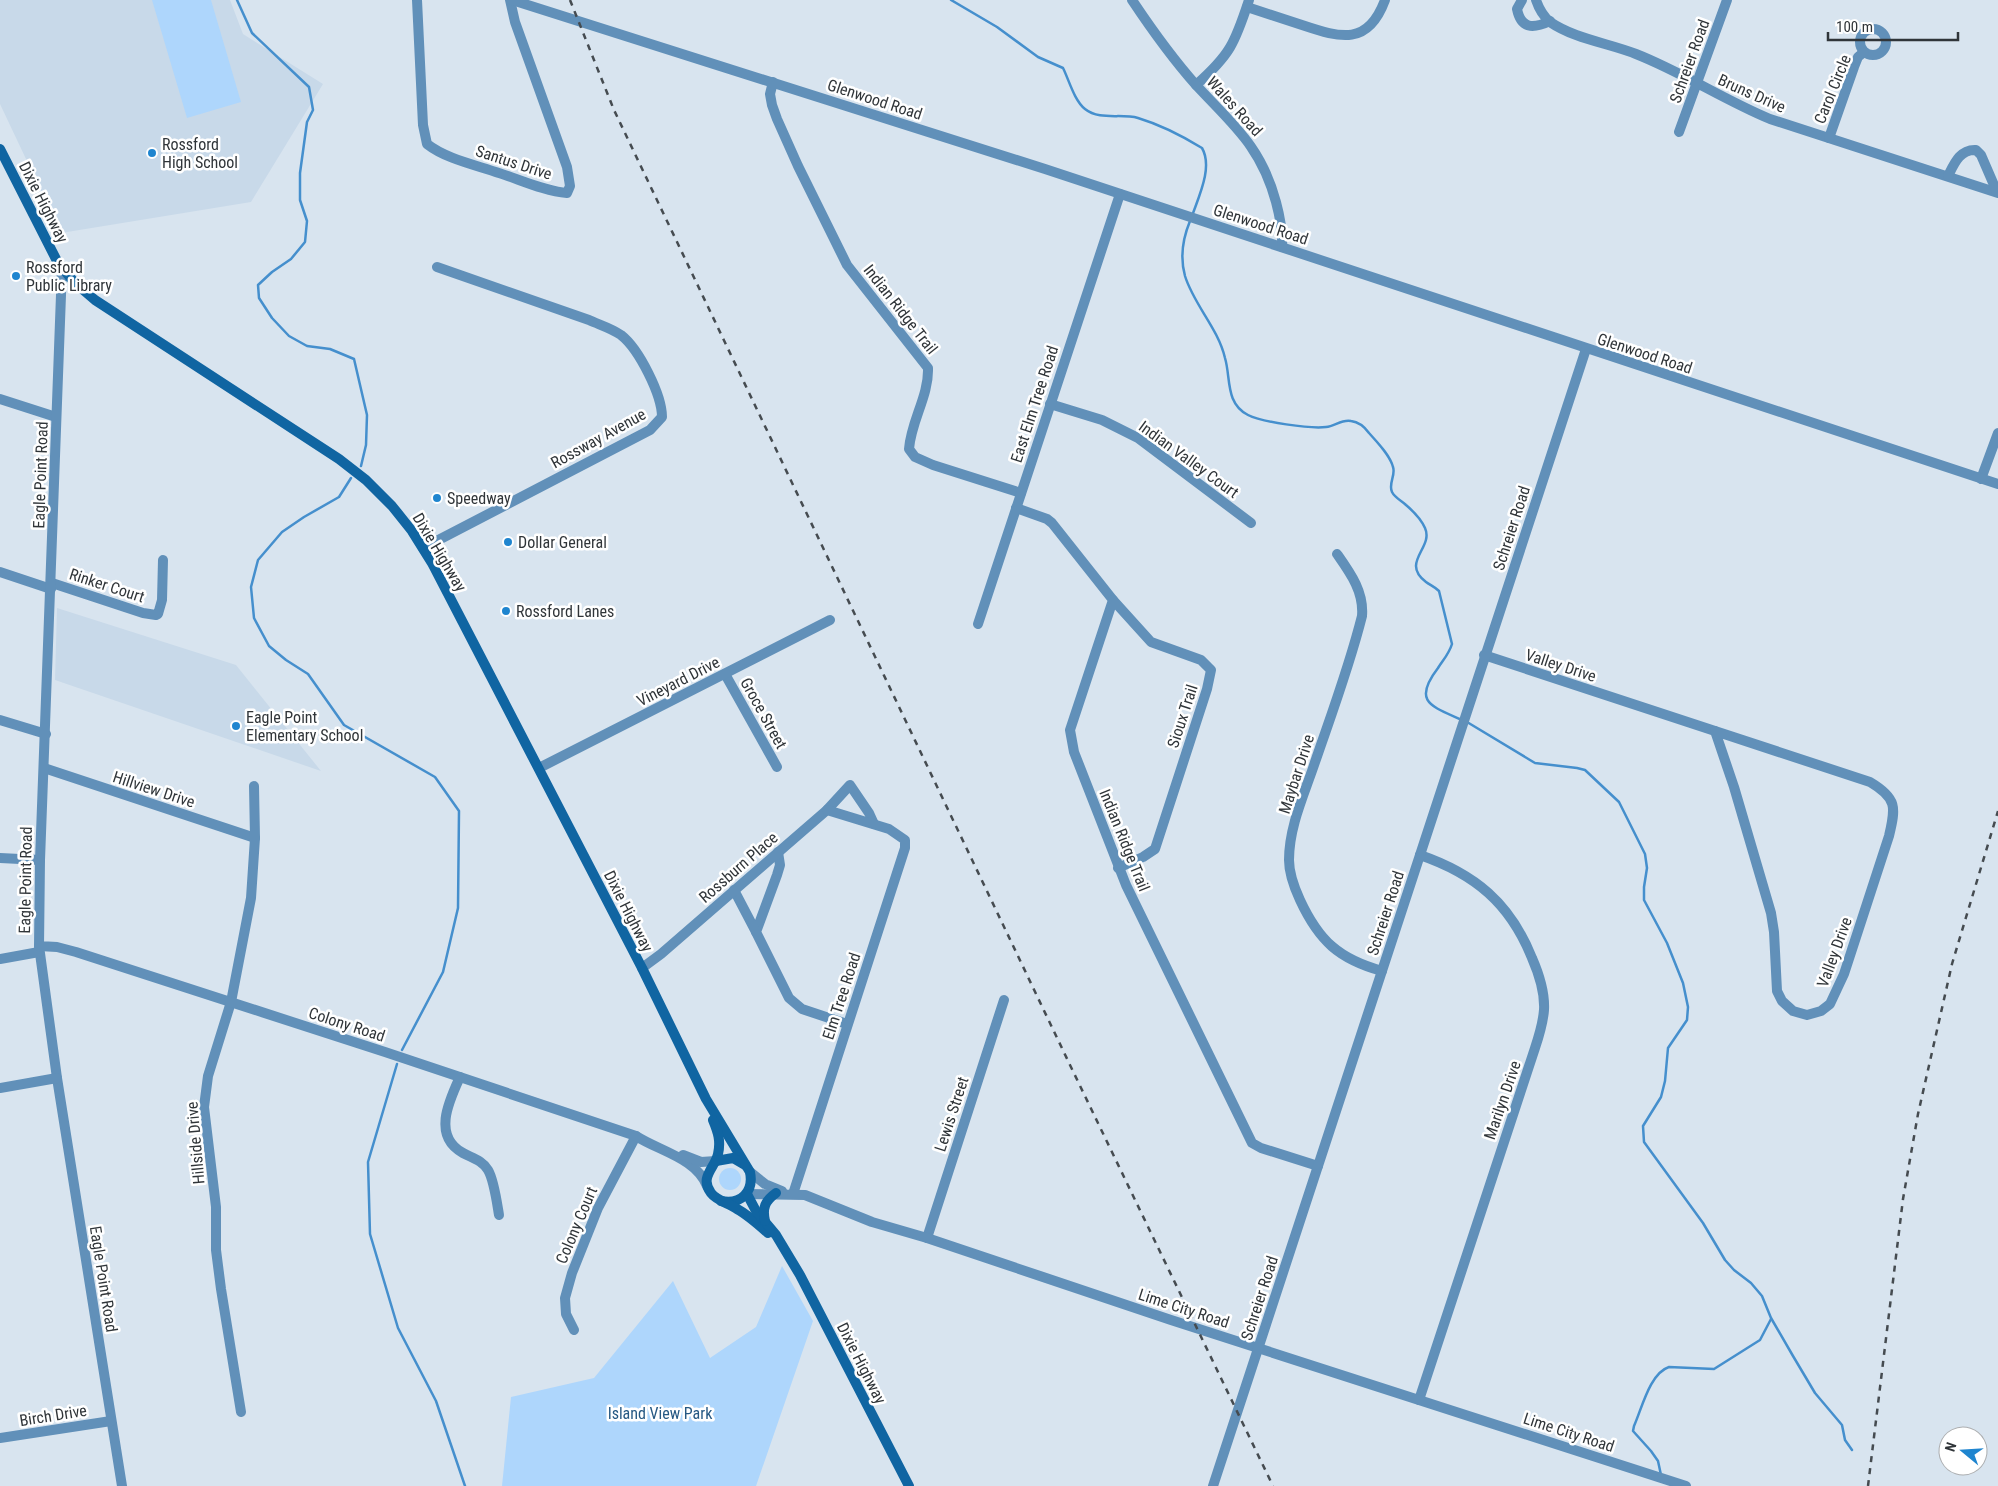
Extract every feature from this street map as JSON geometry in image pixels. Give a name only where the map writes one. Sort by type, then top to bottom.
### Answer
[{"type":"main road","name":"Dixie Highway","points":[[0,149],[62,268],[74,282],[95,300],[339,459],[359,474],[392,506],[424,548],[642,968],[706,1099],[748,1169]]},
{"type":"main road","name":"Dixie Highway","points":[[706,1099],[720,1140],[716,1160],[708,1172],[707,1186],[710,1192],[721,1201],[745,1214],[773,1237],[787,1254]]},
{"type":"main road","points":[[716,1160],[733,1158],[748,1169],[751,1184],[747,1194],[741,1199],[734,1202],[721,1201]]},
{"type":"main road","points":[[765,1222],[763,1212],[765,1204],[776,1193]]},
{"type":"main road","name":"Dixie Highway","points":[[747,1194],[756,1211],[776,1235],[804,1282],[909,1486]]},
{"type":"street","name":"Santus Drive","points":[[417,0],[423,125],[427,144],[434,150],[452,157],[547,189],[567,193],[570,186],[567,168],[515,22],[511,0]]},
{"type":"street","name":"Glenwood Road","points":[[511,0],[1045,169],[1998,484]]},
{"type":"street","name":"Wales Road","points":[[1132,0],[1173,58],[1230,120],[1258,156],[1272,186],[1280,217],[1282,247]]},
{"type":"street","points":[[1196,85],[1226,56],[1238,34],[1248,3],[1325,33],[1345,36],[1358,34],[1372,25],[1385,0]]},
{"type":"street","points":[[1522,0],[1517,9],[1519,19],[1525,24],[1532,26],[1550,21]]},
{"type":"street","name":"Bruns Drive","points":[[1536,0],[1542,13],[1550,21],[1573,33],[1635,54],[1748,110],[1997,192]]},
{"type":"street","name":"Schreier Road","points":[[1679,132],[1727,0]]},
{"type":"street","name":"Carol Circle","points":[[1829,138],[1858,57],[1864,52]]},
{"type":"street","name":"Indian Ridge Trail","points":[[772,82],[770,94],[777,119],[847,265],[928,368],[928,379],[912,430],[909,449],[916,457],[933,465],[1020,493]]},
{"type":"street","name":"Bruns Drive","points":[[1948,176],[1961,154],[1968,149],[1976,150],[1981,155],[1997,192]]},
{"type":"street","name":"East Elm Tree Road","points":[[978,624],[1120,194]]},
{"type":"street","name":"Rossway Avenue","points":[[424,548],[643,434],[656,426],[662,417],[661,404],[654,386],[642,363],[622,337],[608,328],[589,320],[437,267]]},
{"type":"street","name":"Eagle Point Road","points":[[62,268],[40,860],[39,949],[57,1078],[122,1486]]},
{"type":"street","name":"Schreier Road","points":[[1213,1486],[1457,737],[1586,349]]},
{"type":"street","points":[[0,399],[56,417]]},
{"type":"street","name":"Indian Valley Court","points":[[1050,404],[1102,420],[1138,438],[1251,523]]},
{"type":"street","points":[[1981,479],[1998,433]]},
{"type":"street","points":[[1016,508],[1047,519],[1052,523],[1114,600]]},
{"type":"street","name":"Maybar Drive","points":[[1337,554],[1354,579],[1363,603],[1362,616],[1299,810],[1292,836],[1289,861],[1297,893],[1312,924],[1320,935],[1329,945],[1351,960],[1382,971]]},
{"type":"street","name":"Rinker Court","points":[[51,586],[143,613],[156,615],[162,600],[163,560]]},
{"type":"street","points":[[0,572],[51,586]]},
{"type":"street","name":"Indian Ridge Trail","points":[[1114,600],[1070,730],[1074,752],[1118,868],[1252,1143],[1261,1148],[1318,1166]]},
{"type":"street","name":"Sioux Trail","points":[[1114,600],[1150,642],[1201,660],[1211,670],[1208,689],[1155,849],[1144,857],[1118,868]]},
{"type":"street","name":"Vineyard Drive","points":[[539,768],[830,620]]},
{"type":"street","name":"Valley Drive","points":[[1484,656],[1845,773],[1870,782],[1890,796],[1893,816],[1889,836],[1844,974],[1830,1004],[1814,1014],[1807,1015],[1793,1011],[1782,1002],[1777,992],[1774,932],[1771,913],[1734,786],[1715,731]]},
{"type":"street","name":"Groce Street","points":[[725,674],[777,767]]},
{"type":"street","points":[[0,720],[46,734]]},
{"type":"street","name":"Hillview Drive","points":[[44,768],[255,838]]},
{"type":"street","name":"Rossburn Place","points":[[642,968],[661,954],[827,810],[850,785],[874,824]]},
{"type":"street","name":"Hillside Drive","points":[[241,1412],[216,1250],[216,1207],[204,1107],[208,1076],[231,1002],[251,898],[255,838],[254,786]]},
{"type":"street","name":"Elm Tree Road","points":[[790,1194],[905,848],[904,840],[888,829],[827,810]]},
{"type":"street","points":[[756,932],[780,865],[778,852]]},
{"type":"street","name":"Marilyn Drive","points":[[1419,1400],[1535,1048],[1544,1010],[1541,985],[1535,966],[1519,930],[1508,913],[1495,898],[1475,881],[1458,871],[1420,855]]},
{"type":"street","points":[[0,858],[40,860]]},
{"type":"street","points":[[734,890],[789,998],[802,1009],[847,1024]]},
{"type":"street","name":"Colony Road","points":[[0,959],[39,949],[57,947],[76,952],[653,1141],[693,1160],[701,1162],[716,1160]]},
{"type":"street","name":"Lewis Street","points":[[927,1238],[1004,1000]]},
{"type":"street","points":[[0,1088],[57,1078]]},
{"type":"street","points":[[460,1078],[448,1105],[445,1135],[460,1152],[481,1162],[488,1170],[499,1215]]},
{"type":"street","name":"Colony Road","points":[[640,1138],[688,1164],[703,1176],[707,1186]]},
{"type":"street","name":"Colony Court","points":[[574,1330],[566,1314],[564,1298],[572,1273],[598,1208],[640,1138]]},
{"type":"street","name":"Lime City Road","points":[[748,1169],[765,1184],[790,1194]]},
{"type":"street","name":"Lime City Road","points":[[747,1194],[805,1195],[872,1222],[927,1238],[1258,1348],[1686,1486]]},
{"type":"street","name":"Birch Drive","points":[[0,1438],[111,1421]]},
{"type":"shaded area","name":"Rossford High School","points":[[0,0],[230,0],[243,34],[323,84],[251,202],[61,233],[0,104]]},
{"type":"shaded area","name":"Eagle Point Elementary School","points":[[57,608],[236,665],[321,771],[55,680]]},
{"type":"green space","points":[[152,0],[211,0],[241,102],[187,118]]},
{"type":"green space","points":[[730,1168],[738,1171],[741,1179],[738,1187],[730,1190],[722,1187],[719,1179],[722,1171]]},
{"type":"green space","name":"Island View Park","points":[[782,1266],[813,1321],[756,1486],[502,1486],[511,1397],[594,1378],[673,1281],[710,1358],[756,1327]]},
{"type":"waterway","points":[[237,0],[252,33],[309,87],[313,110],[307,122],[300,173],[300,200],[307,221],[305,242],[291,259],[272,272],[258,285],[259,298],[272,318],[289,336],[307,346],[330,349],[354,359],[367,415],[366,445],[361,466]]},
{"type":"waterway","points":[[951,0],[997,27],[1038,57],[1063,68],[1072,90],[1081,105],[1091,113],[1104,116],[1138,118],[1171,131],[1202,148],[1205,156],[1206,173],[1192,216]]},
{"type":"waterway","points":[[1190,221],[1183,248],[1185,276],[1194,297],[1222,347],[1232,397],[1241,410],[1255,418],[1298,426],[1326,427],[1345,421],[1356,422],[1365,428],[1389,458],[1394,470],[1391,486],[1392,492],[1414,513],[1425,528],[1427,535],[1416,568],[1419,575],[1439,591],[1452,644],[1448,654],[1430,679],[1426,688],[1426,696],[1434,706],[1462,720]]},
{"type":"waterway","points":[[351,478],[339,497],[282,532],[258,560],[251,587],[254,618],[269,646],[308,674],[344,725],[435,777],[459,811],[458,908],[443,972],[402,1050]]},
{"type":"waterway","points":[[1467,722],[1535,763],[1585,770],[1619,802],[1645,854],[1647,868],[1644,900],[1667,943],[1683,983],[1688,1007],[1687,1020],[1668,1048],[1665,1081],[1661,1097],[1643,1126],[1644,1142],[1703,1223],[1725,1260],[1734,1270],[1751,1283],[1762,1296],[1771,1318],[1815,1393],[1842,1425],[1845,1440],[1852,1450]]},
{"type":"waterway","points":[[397,1064],[368,1162],[370,1234],[398,1328],[436,1401],[465,1486]]},
{"type":"waterway","points":[[1661,1475],[1658,1461],[1633,1431],[1647,1392],[1657,1376],[1669,1367],[1714,1369],[1760,1340],[1771,1319]]},
{"type":"railway","points":[[570,0],[614,110],[1273,1486]]},
{"type":"railway","points":[[1868,1486],[1903,1199],[1918,1114],[1952,964],[1998,811]]},
{"type":"place","name":"Rossford High School","points":[[152,153]]},
{"type":"place","name":"Rossford Public Library","points":[[16,276]]},
{"type":"place","name":"Speedway","points":[[437,498]]},
{"type":"place","name":"Dollar General","points":[[508,542]]},
{"type":"place","name":"Rossford Lanes","points":[[506,611]]},
{"type":"place","name":"Eagle Point Elementary School","points":[[236,726]]}]
